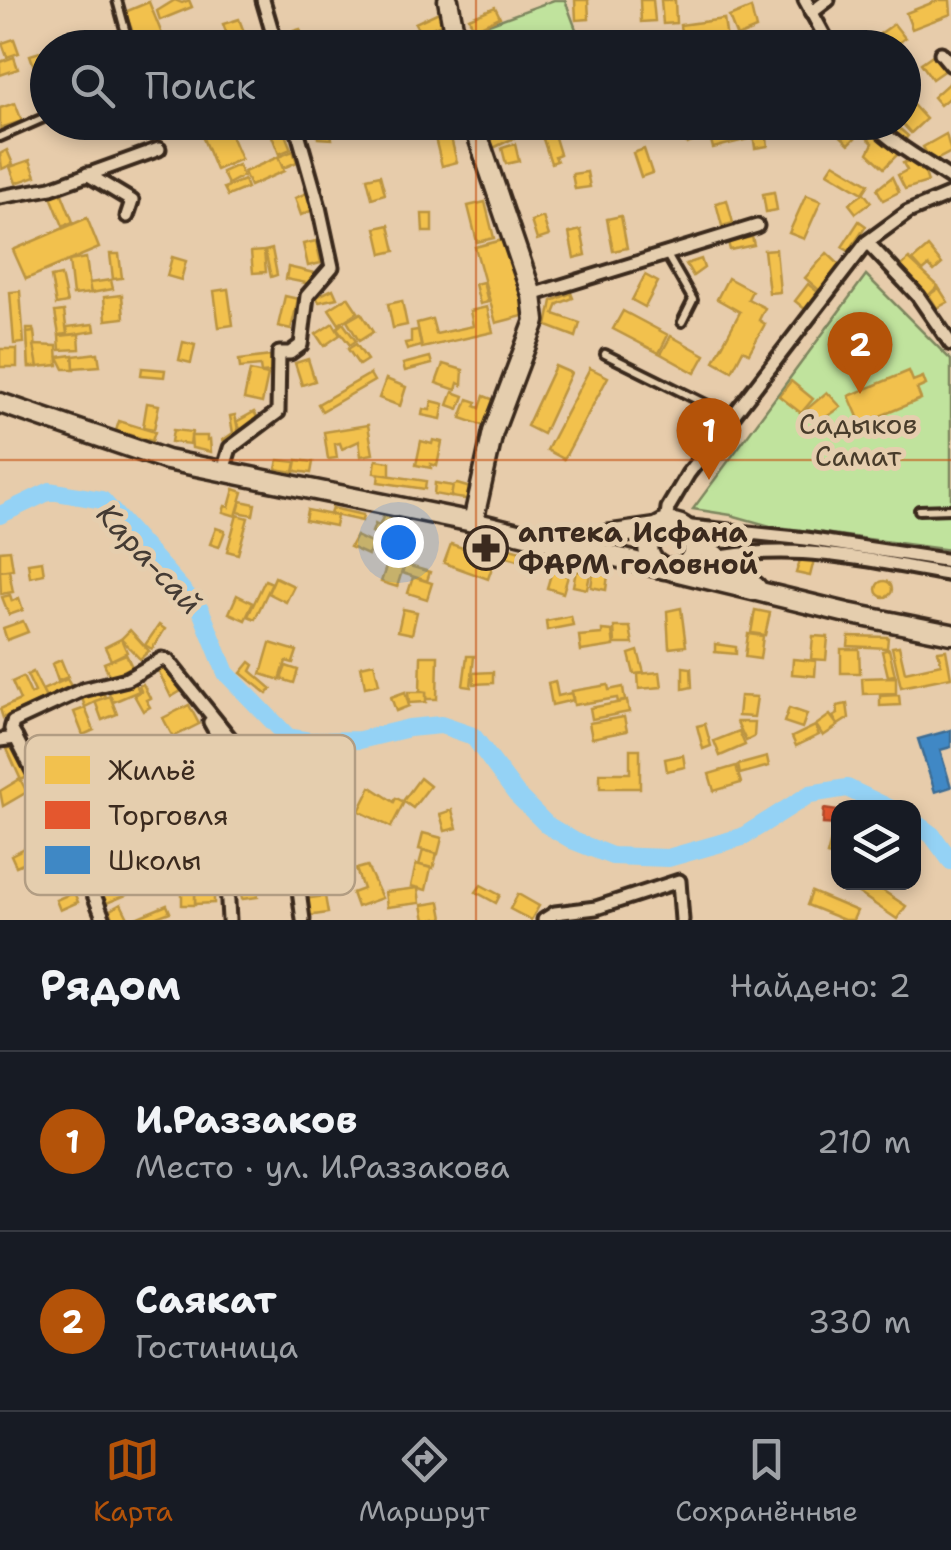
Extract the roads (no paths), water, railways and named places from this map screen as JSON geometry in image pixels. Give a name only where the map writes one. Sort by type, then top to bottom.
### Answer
[{"type":"main road","points":[[448,0],[454,30]]},
{"type":"main road","points":[[474,522],[492,432],[535,321],[532,295],[479,140]]},
{"type":"main road","points":[[0,403],[167,460],[474,522],[672,568],[692,555],[674,529]]},
{"type":"main road","points":[[562,541],[674,529],[764,594]]},
{"type":"main road","points":[[674,529],[649,538],[648,548],[655,563],[764,594],[951,634]]},
{"type":"street","points":[[263,0],[272,30]]},
{"type":"street","points":[[821,30],[808,6],[828,0]]},
{"type":"street","points":[[941,53],[951,64]]},
{"type":"street","points":[[223,471],[230,448],[278,412],[279,353],[290,353],[301,345],[307,296],[332,267],[300,140]]},
{"type":"street","points":[[890,140],[951,179]]},
{"type":"street","points":[[0,197],[51,188],[159,149]]},
{"type":"street","points":[[88,174],[132,200],[127,216]]},
{"type":"street","points":[[951,194],[908,212],[867,242],[688,474],[668,508],[674,529],[806,539],[951,562]]},
{"type":"street","points":[[532,295],[757,226]]},
{"type":"street","points":[[867,242],[918,296],[951,344]]},
{"type":"street","points":[[672,568],[714,556],[803,550],[951,575]]},
{"type":"street","points":[[25,757],[12,729],[13,722],[82,690],[127,679],[162,659],[168,661],[228,735]]},
{"type":"street","points":[[168,661],[193,693],[217,735]]},
{"type":"street","points":[[0,740],[16,738]]},
{"type":"street","points":[[544,920],[556,912],[596,908],[679,882],[682,920]]},
{"type":"street","points":[[94,895],[104,920]]},
{"type":"street","points":[[228,895],[229,920]]},
{"type":"street","points":[[300,895],[303,920]]},
{"type":"lane","points":[[117,0],[125,30]]},
{"type":"lane","points":[[0,136],[30,124]]},
{"type":"lane","points":[[666,254],[693,300],[682,322]]},
{"type":"lane","points":[[606,354],[732,417]]},
{"type":"lane","points":[[919,510],[951,509]]},
{"type":"waterway","name":"Кара-сай","points":[[0,515],[50,491],[102,500],[201,611],[226,673],[286,735]]},
{"type":"waterway","name":"Кара-сай","points":[[355,740],[441,725],[473,736],[517,795],[547,825],[612,856],[668,858],[742,837],[810,794],[847,788],[872,800]]},
{"type":"waterway","name":"Кара-сай","points":[[921,827],[951,861]]},
{"type":"place","name":"Саякат","points":[[860,394]]},
{"type":"place","name":"И.Раззаков","points":[[709,480]]},
{"type":"place","name":"аптека Исфана ФАРМ головной","points":[[486,548]]},
{"type":"park label","name":"Садыков Самат","points":[[858,440]]}]
